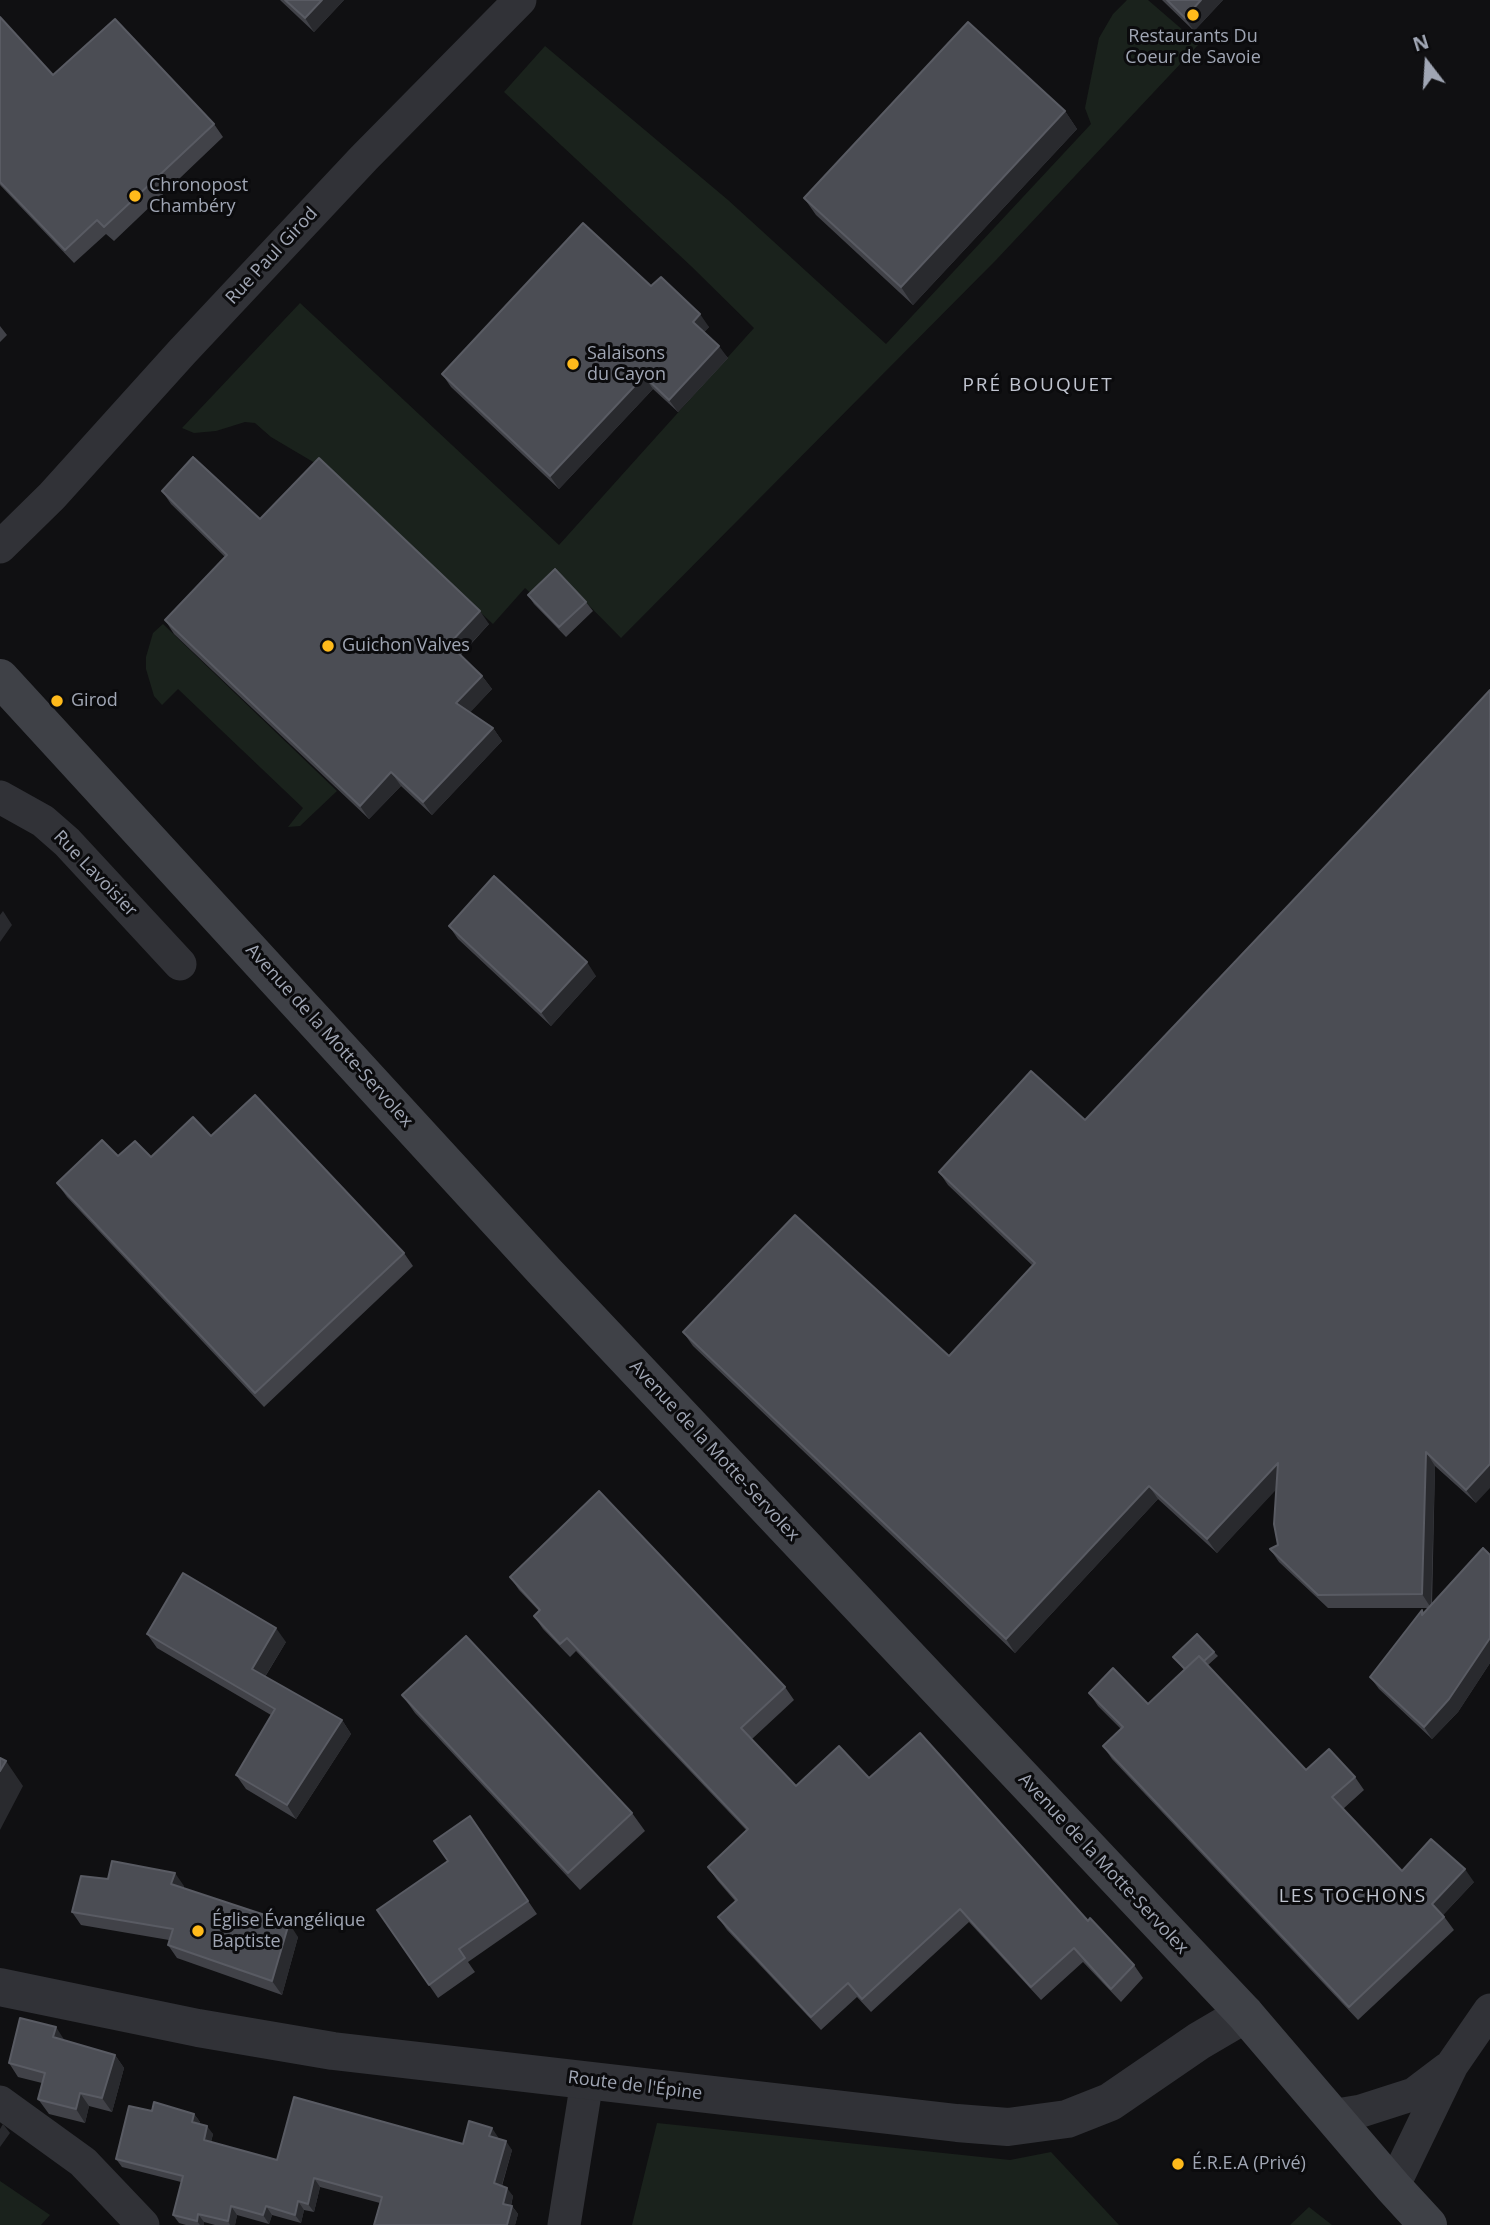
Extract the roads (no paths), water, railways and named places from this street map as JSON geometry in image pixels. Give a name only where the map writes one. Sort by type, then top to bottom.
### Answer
[{"type":"main road","name":"Avenue de la Motte-Servolex","points":[[0,678],[546,1273],[1245,2014],[1428,2225]]},
{"type":"street","name":"Rue Paul Girod","points":[[0,547],[15,521],[520,0]]},
{"type":"street","name":"Rue Lavoisier","points":[[0,797],[43,821],[67,842],[180,964]]},
{"type":"street","name":"Route de l'Épine","points":[[0,1987],[198,2028],[333,2051],[1008,2127],[1067,2119],[1110,2102],[1199,2041],[1245,2014]]},
{"type":"street","points":[[1393,2187],[1452,2065],[1490,2010]]},
{"type":"street","points":[[1332,2116],[1361,2112],[1414,2094],[1452,2065]]},
{"type":"street","points":[[565,2225],[587,2081]]},
{"type":"street","points":[[0,2102],[83,2162],[144,2225]]},
{"type":"place","name":"Restaurants Du Coeur de Savoie","points":[[1193,15]]},
{"type":"place","name":"Chronopost Chambéry","points":[[135,196]]},
{"type":"place","name":"Salaisons du Cayon","points":[[573,364]]},
{"type":"place","name":"Guichon Valves","points":[[328,646]]},
{"type":"place","name":"Girod","points":[[57,701]]},
{"type":"place","name":"Église Évangélique Baptiste","points":[[198,1931]]},
{"type":"place","name":"É.R.E.A (Privé)","points":[[1178,2164]]},
{"type":"district","name":"PRÉ BOUQUET","points":[[1038,386]]},
{"type":"district","name":"LES TOCHONS","points":[[1353,1897]]}]
